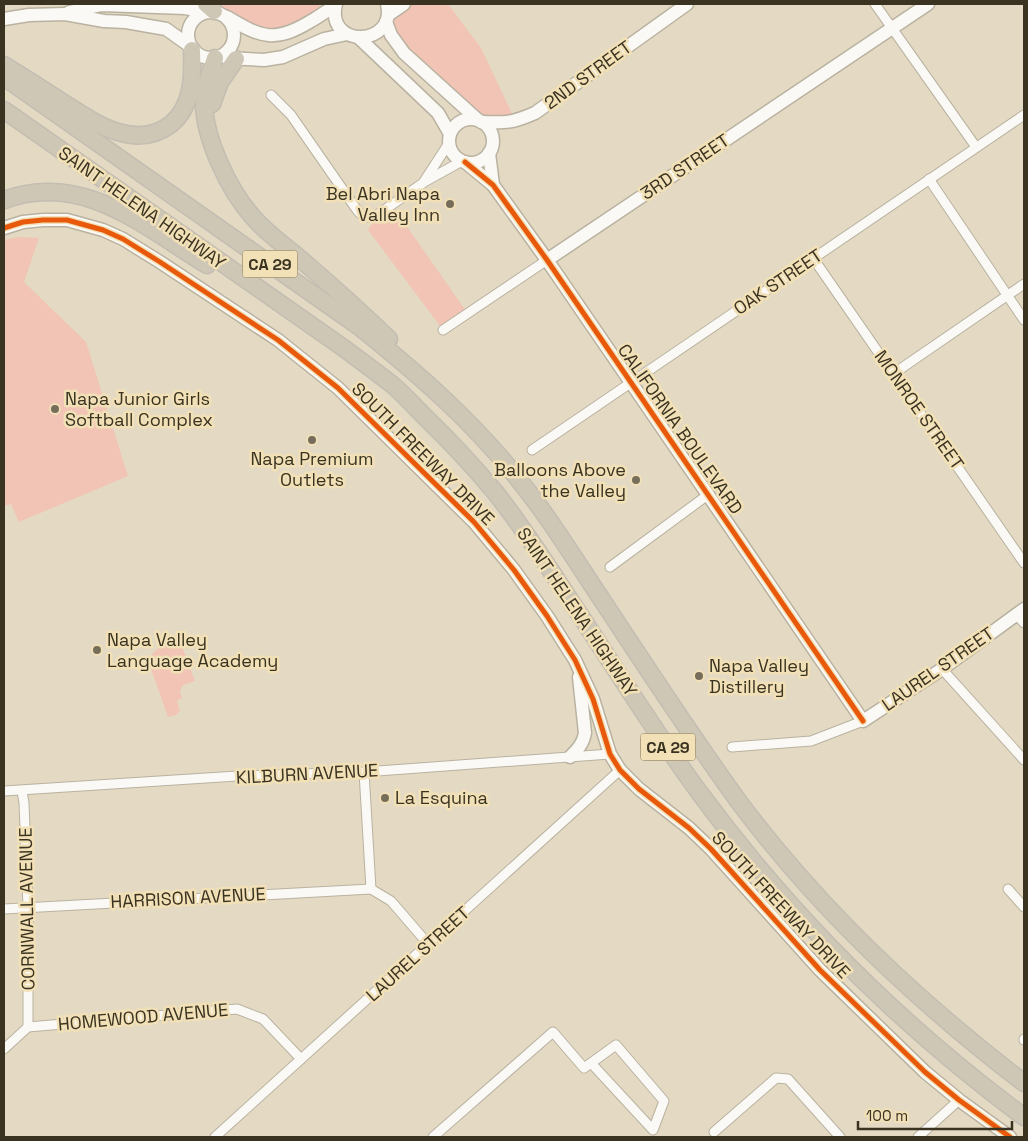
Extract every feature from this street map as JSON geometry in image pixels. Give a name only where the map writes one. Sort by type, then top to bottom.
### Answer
[{"type":"highway","points":[[4,65],[98,124],[119,133],[140,136],[159,132],[176,120],[182,112],[192,86],[191,48]]},
{"type":"highway","points":[[217,58],[204,102],[213,144],[236,194],[253,217],[366,316],[456,400],[484,432],[516,476]]},
{"type":"highway","points":[[207,120],[220,83],[236,59]]},
{"type":"highway","name":"SAINT HELENA HIGHWAY","points":[[4,77],[361,328],[413,370],[467,420],[516,476],[560,535],[664,694],[714,767],[768,839],[827,906],[890,970],[953,1027],[1024,1083]]},
{"type":"highway","name":"SAINT HELENA HIGHWAY","points":[[4,110],[345,349],[396,388],[447,439],[495,492],[538,551],[698,790],[780,895],[841,960],[906,1022],[972,1078],[1024,1117]]},
{"type":"highway","points":[[4,200],[31,193],[59,192],[85,196],[111,206],[345,349]]},
{"type":"street","points":[[4,19],[29,15],[64,14],[166,29],[203,57],[264,60],[283,57],[324,39],[374,34],[387,13],[404,4]]},
{"type":"street","name":"2ND STREET","points":[[480,121],[516,122],[536,113],[687,4]]},
{"type":"street","points":[[875,4],[976,147]]},
{"type":"street","name":"3RD STREET","points":[[443,330],[928,4]]},
{"type":"street","points":[[64,14],[102,5],[185,8],[213,11],[258,34],[270,36],[282,35],[312,21],[320,9],[335,5],[338,25],[353,36],[433,108],[450,139],[454,155],[463,162]]},
{"type":"street","points":[[191,48],[188,33],[190,25],[199,14],[213,11],[232,24],[234,31],[231,47],[226,53],[217,58]]},
{"type":"street","points":[[271,94],[291,115],[360,214],[366,217],[372,218],[424,182],[463,162],[478,162],[489,153],[492,139],[490,132],[404,53],[391,35],[387,13]]},
{"type":"street","name":"OAK STREET","points":[[532,450],[1024,115]]},
{"type":"street","points":[[424,182],[459,123],[466,120],[480,121]]},
{"type":"street","name":"CALIFORNIA BOULEVARD","points":[[489,153],[493,185]]},
{"type":"street","name":"CALIFORNIA BOULEVARD","points":[[463,162],[493,185],[547,260],[863,721]]},
{"type":"street","points":[[929,179],[1024,320]]},
{"type":"street","name":"SOUTH FREEWAY DRIVE","points":[[4,228],[23,222],[56,219],[76,222],[103,230],[160,262],[278,340],[338,388],[474,522],[514,570],[576,660],[593,699],[610,754],[620,770],[639,789],[706,843],[820,970],[925,1072],[959,1100],[1010,1137]]},
{"type":"street","name":"MONROE STREET","points":[[813,258],[1024,563]]},
{"type":"street","points":[[893,374],[1024,284]]},
{"type":"street","points":[[610,566],[708,494]]},
{"type":"street","name":"LAUREL STREET","points":[[732,748],[811,741],[863,721],[1022,616]]},
{"type":"street","points":[[570,757],[579,748],[585,733],[576,660]]},
{"type":"street","points":[[942,669],[1024,760]]},
{"type":"street","name":"KILBURN AVENUE","points":[[4,791],[237,776],[364,772],[610,754]]},
{"type":"street","name":"LAUREL STREET","points":[[215,1137],[620,770]]},
{"type":"street","points":[[364,772],[371,889],[391,901],[429,944]]},
{"type":"street","name":"CORNWALL AVENUE","points":[[22,790],[28,908],[28,1027]]},
{"type":"street","name":"HARRISON AVENUE","points":[[4,910],[371,889]]},
{"type":"street","points":[[1008,889],[1024,907]]},
{"type":"street","name":"HOMEWOOD AVENUE","points":[[28,1027],[237,1009],[264,1019],[301,1059]]},
{"type":"street","points":[[4,1049],[28,1027]]},
{"type":"street","points":[[433,1137],[553,1032],[584,1068],[616,1045],[664,1101],[653,1130],[591,1063]]},
{"type":"street","points":[[714,1132],[776,1078],[788,1079],[840,1137]]},
{"type":"street","points":[[918,1137],[959,1100]]},
{"type":"shaded area","points":[[206,4],[319,4],[321,14],[282,35],[247,29]]},
{"type":"shaded area","points":[[387,4],[448,4],[481,48],[516,122],[481,122],[397,44]]},
{"type":"shaded area","points":[[392,205],[468,314],[443,330],[368,230],[377,215]]},
{"type":"shaded area","name":"Napa Junior Girls Softball Complex","points":[[18,237],[39,238],[24,282],[86,342],[128,476],[19,522],[11,504],[4,506],[4,240]]},
{"type":"shaded area","points":[[180,641],[195,681],[183,685],[180,691],[182,698],[177,701],[180,711],[178,714],[168,717],[150,666],[150,660],[159,648]]},
{"type":"cycle path","points":[[465,162],[493,185],[547,260],[863,721]]},
{"type":"cycle path","points":[[4,228],[23,222],[67,220],[103,230],[123,239],[278,340],[338,388],[474,522],[514,570],[547,616],[575,660],[593,699],[610,754],[620,770],[639,789],[689,828],[711,849],[820,970],[925,1072],[959,1100],[1010,1137]]},
{"type":"place","name":"Bel Abri Napa Valley Inn","points":[[450,204]]},
{"type":"place","name":"Napa Junior Girls Softball Complex","points":[[55,409]]},
{"type":"place","name":"Napa Premium Outlets","points":[[312,440]]},
{"type":"place","name":"Balloons Above the Valley","points":[[636,480]]},
{"type":"place","name":"Napa Valley Language Academy","points":[[97,650]]},
{"type":"place","name":"Napa Valley Distillery","points":[[699,676]]},
{"type":"place","name":"La Esquina","points":[[385,798]]}]
